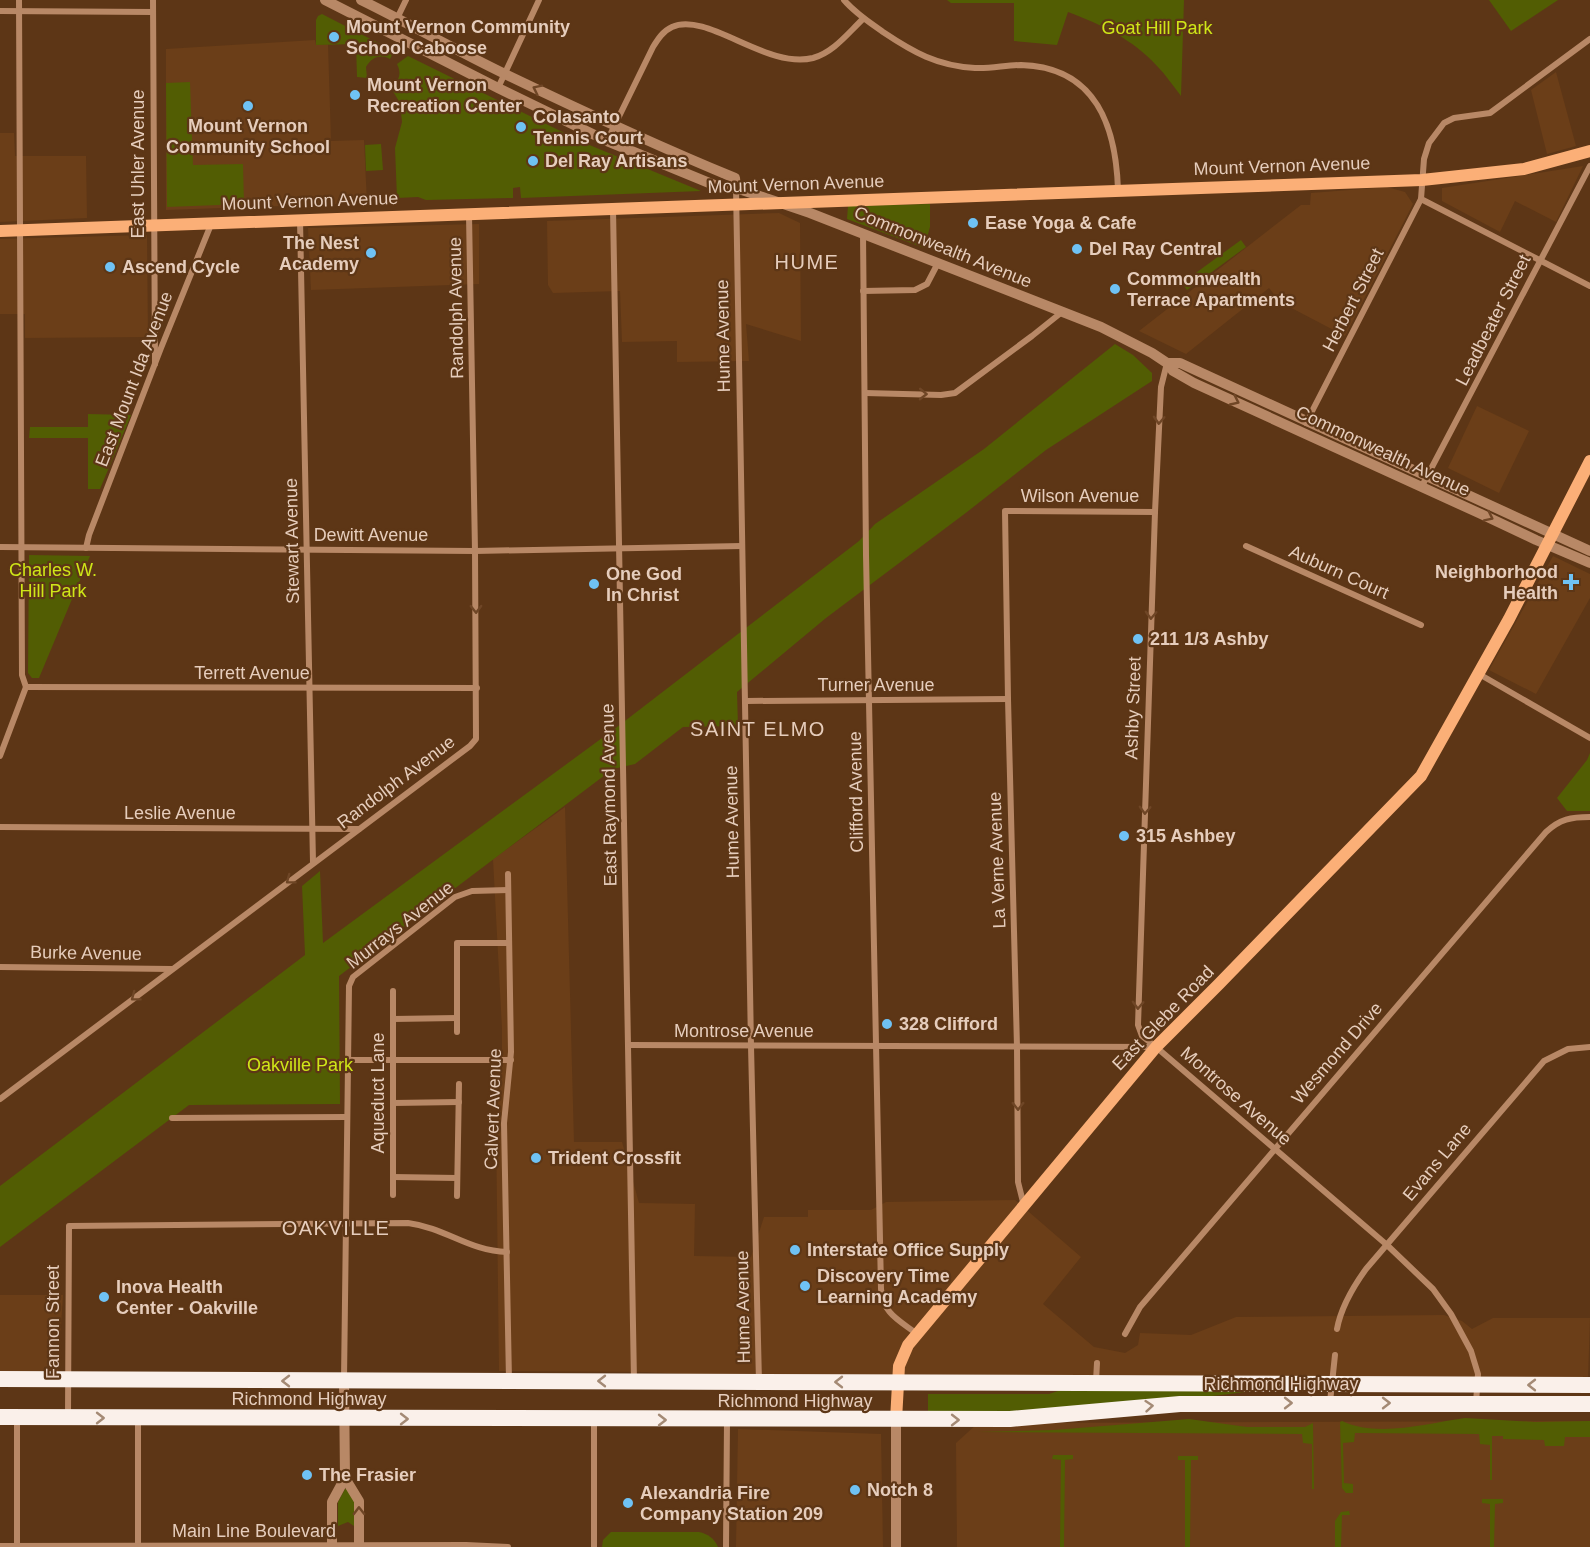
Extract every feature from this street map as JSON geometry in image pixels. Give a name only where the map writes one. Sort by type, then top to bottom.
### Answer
[{"type":"highway","name":"Richmond Highway","points":[[0,1379],[1590,1385]]},
{"type":"highway","name":"Richmond Highway","points":[[8,1417],[594,1420],[1020,1419],[1180,1404],[1330,1402],[1590,1404]]},
{"type":"main road","name":"Mount Vernon Avenue","points":[[0,231],[1422,180],[1524,169],[1590,151]]},
{"type":"main road","name":"East Glebe Road","points":[[896,1420],[899,1366],[904,1352],[918,1334],[1156,1047],[1410,788],[1431,760],[1590,461]]},
{"type":"street","points":[[0,756],[26,687],[22,675],[19,0]]},
{"type":"street","name":"East Uhler Avenue","points":[[153,0],[154,364]]},
{"type":"street","name":"Commonwealth Avenue","points":[[325,0],[498,88],[657,163],[719,187],[736,188],[863,233],[1115,334],[1167,363],[1173,371],[1194,383],[1428,476],[1550,539],[1590,563]]},
{"type":"street","name":"Commonwealth Avenue","points":[[361,0],[505,74],[614,126],[735,178],[736,188]]},
{"type":"street","points":[[390,33],[406,0]]},
{"type":"street","points":[[498,88],[539,0]]},
{"type":"street","points":[[844,0],[864,19],[914,52],[938,62],[975,68],[1021,65],[1054,71],[1078,85],[1096,103],[1110,130],[1118,190]]},
{"type":"street","points":[[0,11],[153,12]]},
{"type":"street","points":[[607,141],[653,47],[662,33],[674,26],[692,24],[773,56],[800,60],[812,58],[831,49],[864,19]]},
{"type":"street","name":"Herbert Street","points":[[1304,426],[1421,199],[1424,159],[1429,143],[1444,123],[1454,118],[1490,113],[1590,39]]},
{"type":"street","points":[[657,163],[663,148]]},
{"type":"street","name":"Leadbeater Street","points":[[1422,486],[1590,166]]},
{"type":"street","name":"Hume Avenue","points":[[736,188],[759,1382]]},
{"type":"street","points":[[1421,199],[1590,286]]},
{"type":"street","name":"East Raymond Avenue","points":[[613,209],[634,1381]]},
{"type":"street","name":"Randolph Avenue","points":[[0,1099],[470,746],[476,739],[469,215]]},
{"type":"street","name":"Stewart Avenue","points":[[300,220],[313,862]]},
{"type":"street","name":"East Mount Ida Avenue","points":[[86,548],[154,364],[213,222]]},
{"type":"street","name":"Clifford Avenue","points":[[863,233],[868,700],[881,1298],[894,1319],[918,1334]]},
{"type":"street","points":[[863,291],[915,290],[927,284],[938,263]]},
{"type":"street","points":[[865,393],[940,395],[955,393],[1062,312]]},
{"type":"street","name":"Ashby Street","points":[[1156,1047],[1142,1036],[1138,1025],[1155,512],[1161,387],[1167,363]]},
{"type":"street","name":"Commonwealth Avenue","points":[[1304,426],[1422,486],[1550,539],[1590,550]]},
{"type":"street","name":"Wilson Avenue","points":[[1005,511],[1155,512]]},
{"type":"street","name":"La Verne Avenue","points":[[1005,511],[1018,1182],[1024,1207]]},
{"type":"street","name":"Dewitt Avenue","points":[[0,547],[475,551],[742,546]]},
{"type":"street","name":"Auburn Court","points":[[1245,546],[1420,625]]},
{"type":"street","points":[[1478,674],[1590,738]]},
{"type":"street","name":"Terrett Avenue","points":[[26,687],[477,688]]},
{"type":"street","name":"Turner Avenue","points":[[746,701],[1008,699]]},
{"type":"street","name":"Wesmond Drive","points":[[1125,1334],[1140,1307],[1546,832],[1566,818],[1590,818]]},
{"type":"street","name":"Leslie Avenue","points":[[0,826],[359,829]]},
{"type":"street","name":"Calvert Avenue","points":[[508,874],[511,1060],[504,1124],[509,1381]]},
{"type":"street","name":"Murrays Avenue","points":[[347,1060],[349,986],[353,977],[455,897],[472,891],[508,890]]},
{"type":"street","points":[[457,1032],[457,943],[509,943]]},
{"type":"street","name":"Burke Avenue","points":[[0,967],[172,969]]},
{"type":"street","name":"Aqueduct Lane","points":[[393,991],[393,1195]]},
{"type":"street","points":[[393,1019],[457,1018]]},
{"type":"street","name":"Montrose Avenue","points":[[629,1045],[1156,1047],[1427,1282],[1447,1307],[1471,1351],[1478,1374],[1476,1404]]},
{"type":"street","name":"Evans Lane","points":[[1337,1329],[1338,1321],[1353,1287],[1544,1061],[1568,1049],[1590,1047]]},
{"type":"street","points":[[332,1547],[332,1502],[345,1478],[347,1060],[511,1060]]},
{"type":"street","points":[[457,1196],[459,1084]]},
{"type":"street","points":[[393,1102],[459,1102]]},
{"type":"street","points":[[172,1118],[346,1117]]},
{"type":"street","points":[[393,1177],[457,1178]]},
{"type":"street","points":[[346,1224],[417,1224],[436,1228],[487,1251],[507,1252]]},
{"type":"street","name":"Fannon Street","points":[[68,1418],[69,1226],[346,1224]]},
{"type":"street","points":[[1330,1402],[1335,1355]]},
{"type":"street","points":[[1096,1383],[1097,1364]]},
{"type":"street","points":[[8,1417],[17,1546]]},
{"type":"street","points":[[138,1418],[138,1546]]},
{"type":"street","points":[[594,1420],[594,1547]]},
{"type":"street","points":[[726,1547],[727,1420]]},
{"type":"street","name":"East Glebe Road","points":[[896,1420],[896,1547]]},
{"type":"street","points":[[345,1478],[359,1501],[359,1546]]},
{"type":"street","name":"Main Line Boulevard","points":[[0,1546],[508,1547]]},
{"type":"shaded area","name":"Mount Vernon Community School","points":[[315,40],[316,45],[328,44],[331,141],[364,140],[367,203],[166,210],[166,49]]},
{"type":"shaded area","points":[[1556,72],[1576,146],[1547,154],[1531,90]]},
{"type":"shaded area","points":[[0,133],[14,133],[15,156],[86,156],[87,218],[0,222]]},
{"type":"shaded area","points":[[1583,166],[1556,222],[1515,201],[1500,232],[1442,201],[1442,188]]},
{"type":"shaded area","points":[[1387,187],[1405,192],[1413,204],[1345,336],[1280,302],[1269,288],[1186,354],[1139,331],[1301,205],[1310,205],[1311,193]]},
{"type":"shaded area","points":[[779,213],[800,223],[801,341],[746,324],[749,361],[677,362],[677,341],[622,342],[620,291],[553,293],[548,285],[547,221]]},
{"type":"shaded area","points":[[479,224],[479,284],[311,290],[308,228]]},
{"type":"shaded area","points":[[147,235],[148,337],[25,338],[25,314],[0,314],[0,239]]},
{"type":"shaded area","points":[[1477,406],[1529,431],[1499,493],[1448,468]]},
{"type":"shaded area","points":[[1553,556],[1590,574],[1590,598],[1536,694],[1489,670]]},
{"type":"shaded area","points":[[565,807],[574,1142],[622,1142],[639,1203],[695,1204],[694,1256],[751,1257],[764,1217],[808,1217],[808,1210],[871,1210],[886,1202],[1015,1200],[1081,1257],[1043,1304],[1094,1347],[1125,1353],[1138,1345],[1140,1333],[1191,1335],[1236,1317],[1444,1315],[1462,1321],[1472,1329],[1493,1318],[1590,1318],[1588,1379],[768,1378],[645,1372],[499,1371],[496,1123],[502,1063],[502,1029],[493,859]]},
{"type":"shaded area","points":[[0,1295],[63,1295],[58,1372],[0,1372]]},
{"type":"shaded area","points":[[1590,1421],[1590,1547],[957,1547],[956,1443],[978,1423]]},
{"type":"shaded area","name":"Notch 8","points":[[738,1429],[881,1434],[883,1547],[736,1547]]},
{"type":"green space","name":"Goat Hill Park","points":[[947,0],[1184,0],[1181,96],[1160,69],[1138,48],[1116,34],[1068,12],[1057,45],[1014,41],[1014,3],[951,3]]},
{"type":"green space","points":[[1489,0],[1558,0],[1511,31]]},
{"type":"green space","points":[[322,14],[394,51],[390,59],[380,57],[374,59],[366,67],[367,78],[357,77],[356,44],[316,45],[316,20]]},
{"type":"green space","points":[[408,56],[587,144],[701,191],[521,198],[520,187],[513,188],[513,198],[426,200],[418,197],[397,198],[395,148],[402,122],[400,103],[391,88],[399,77],[397,64]]},
{"type":"green space","points":[[190,82],[193,165],[243,164],[244,204],[167,207],[166,83]]},
{"type":"green space","points":[[381,144],[383,170],[366,171],[365,145]]},
{"type":"green space","points":[[930,204],[930,227],[924,248],[847,219],[848,206]]},
{"type":"green space","points":[[1241,240],[1246,247],[1187,290],[1182,283]]},
{"type":"green space","name":"Oakville Park","points":[[1115,344],[1133,355],[1152,373],[1152,381],[1046,450],[826,618],[737,692],[738,726],[683,727],[635,764],[613,769],[339,976],[340,1104],[189,1105],[0,1247],[0,1186],[305,955],[302,886],[320,871],[323,943],[617,727],[859,541],[875,524],[984,449]]},
{"type":"green space","points":[[88,414],[131,415],[100,489],[88,489],[88,438],[29,438],[30,427],[88,427]]},
{"type":"green space","name":"Charles W. Hill Park","points":[[29,555],[90,556],[39,678],[32,678],[28,673]]},
{"type":"green space","points":[[1590,753],[1590,811],[1567,811],[1557,798]]},
{"type":"green space","points":[[1064,1389],[1253,1391],[1091,1407],[928,1414],[928,1394],[1049,1394]]},
{"type":"green space","points":[[1465,1418],[1535,1422],[1590,1421],[1590,1437],[1565,1437],[1564,1446],[1545,1446],[1544,1440],[1503,1439],[1503,1436],[1492,1436],[1492,1480],[1490,1480],[1490,1445],[1480,1444],[1479,1434],[1355,1433],[1354,1442],[1343,1443],[1344,1483],[1353,1484],[1353,1493],[1346,1493],[1342,1488],[1340,1422],[1387,1429]]},
{"type":"green space","points":[[1189,1419],[1247,1427],[1305,1427],[1313,1423],[1314,1489],[1312,1489],[1312,1444],[1303,1443],[1302,1434],[977,1432],[1054,1430]]},
{"type":"green space","points":[[1053,1455],[1073,1455],[1073,1459],[1065,1460],[1064,1547],[1060,1547],[1061,1460],[1052,1459]]},
{"type":"green space","points":[[1178,1456],[1198,1456],[1198,1460],[1191,1460],[1190,1547],[1185,1547],[1185,1460],[1178,1460]]},
{"type":"green space","points":[[345,1489],[357,1498],[354,1526],[348,1522],[338,1526],[338,1502]]},
{"type":"green space","points":[[1482,1499],[1503,1499],[1503,1503],[1495,1504],[1494,1547],[1490,1547],[1490,1504],[1482,1503]]},
{"type":"green space","points":[[1349,1511],[1350,1515],[1342,1515],[1341,1547],[1335,1547],[1335,1521],[1341,1512]]},
{"type":"green space","points":[[611,1532],[699,1532],[710,1537],[718,1547],[602,1547],[603,1540]]},
{"type":"place","name":"Mount Vernon Community School Caboose","points":[[334,37]]},
{"type":"place","name":"Mount Vernon Recreation Center","points":[[355,95]]},
{"type":"place","name":"Mount Vernon Community School","points":[[248,106]]},
{"type":"place","name":"Colasanto Tennis Court","points":[[521,127]]},
{"type":"place","name":"Del Ray Artisans","points":[[533,161]]},
{"type":"place","name":"Ease Yoga & Cafe","points":[[973,223]]},
{"type":"place","name":"Del Ray Central","points":[[1077,249]]},
{"type":"place","name":"The Nest Academy","points":[[371,253]]},
{"type":"place","name":"Ascend Cycle","points":[[110,267]]},
{"type":"place","name":"Commonwealth Terrace Apartments","points":[[1115,289]]},
{"type":"place","name":"Neighborhood Health","points":[[1571,582]]},
{"type":"place","name":"One God In Christ","points":[[594,584]]},
{"type":"place","name":"211 1/3 Ashby","points":[[1138,639]]},
{"type":"place","name":"315 Ashbey","points":[[1124,836]]},
{"type":"place","name":"328 Clifford","points":[[887,1024]]},
{"type":"place","name":"Trident Crossfit","points":[[536,1158]]},
{"type":"place","name":"Interstate Office Supply","points":[[795,1250]]},
{"type":"place","name":"Discovery Time Learning Academy","points":[[805,1286]]},
{"type":"place","name":"Inova Health Center - Oakville","points":[[104,1297]]},
{"type":"place","name":"The Frasier","points":[[307,1475]]},
{"type":"place","name":"Notch 8","points":[[855,1490]]},
{"type":"place","name":"Alexandria Fire Company Station 209","points":[[628,1503]]},
{"type":"district","name":"HUME","points":[[807,262]]},
{"type":"district","name":"SAINT ELMO","points":[[758,729]]},
{"type":"district","name":"OAKVILLE","points":[[336,1228]]}]
